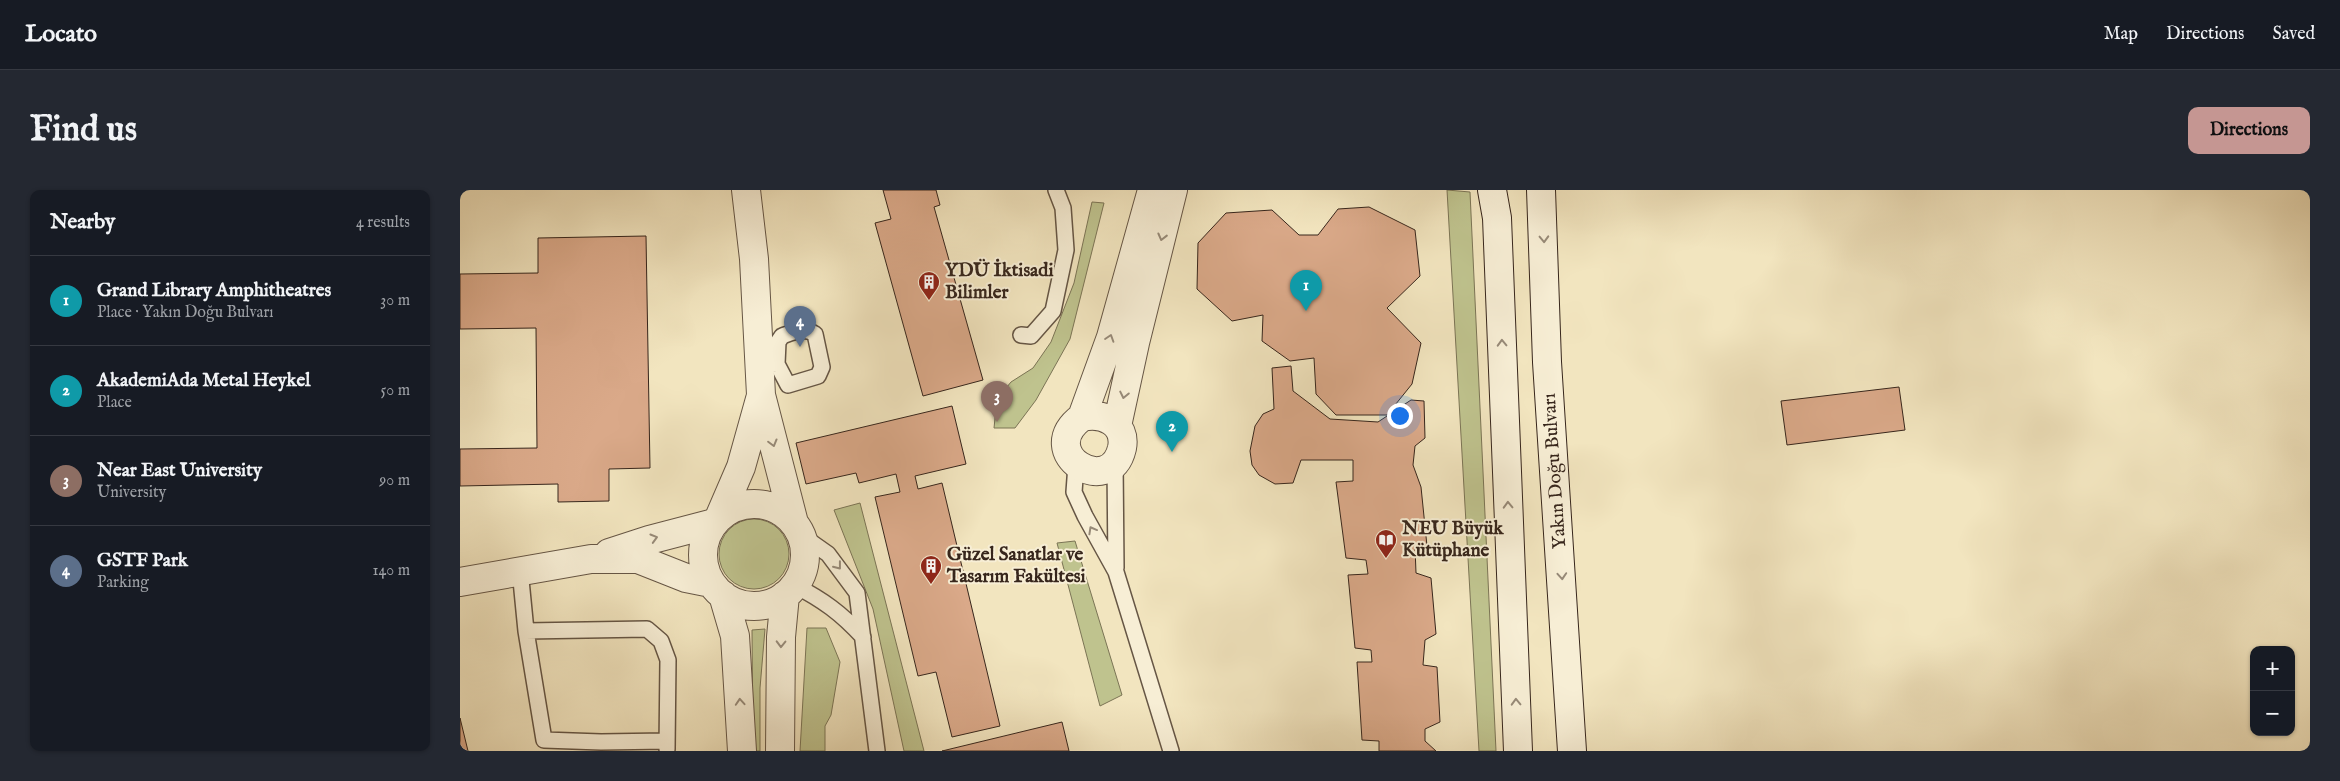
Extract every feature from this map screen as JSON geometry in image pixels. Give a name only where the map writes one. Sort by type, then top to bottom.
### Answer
[{"type":"street","points":[[742,751],[735,636],[717,589],[704,568],[702,552],[706,537],[741,467],[768,363],[746,190]]},
{"type":"street","points":[[1082,417],[1111,337],[1152,190]]},
{"type":"street","points":[[1117,426],[1135,343],[1173,190]]},
{"type":"street","points":[[1492,190],[1497,218],[1518,751]]},
{"type":"street","name":"Yakın Doğu Bulvarı","points":[[1541,190],[1548,362],[1572,751]]},
{"type":"street","points":[[460,582],[591,559],[638,559],[717,589],[737,603],[754,606],[770,603],[790,590],[801,574],[804,548],[797,529],[761,395]]},
{"type":"street","points":[[1092,414],[1106,417],[1117,426],[1123,443],[1120,455],[1111,467],[1089,472],[1076,465],[1066,451],[1067,433],[1072,424],[1082,417],[1092,414]]},
{"type":"street","points":[[591,559],[716,520],[732,508],[749,504],[766,505],[782,512],[797,529]]},
{"type":"street","points":[[780,751],[781,637],[790,590]]},
{"type":"lane","points":[[1021,335],[1031,336],[1053,311],[1066,250],[1063,208],[1056,190]]},
{"type":"lane","points":[[1115,462],[1116,572]]},
{"type":"lane","points":[[1076,465],[1074,492],[1116,572],[1171,751]]},
{"type":"lane","points":[[797,529],[828,554],[856,593],[877,751]]},
{"type":"lane","points":[[520,570],[526,632],[544,740],[667,746],[668,660],[661,641],[647,629],[526,632]]},
{"type":"lane","points":[[790,590],[824,601],[842,615],[863,637]]},
{"type":"green space","points":[[1447,190],[1470,192],[1496,751],[1479,751]]},
{"type":"green space","points":[[1092,202],[1104,203],[1070,339],[1036,400],[1015,428],[994,428],[997,399],[1011,382],[1033,368],[1051,342],[1074,283]]},
{"type":"green space","points":[[860,503],[924,751],[904,751],[873,609],[834,510]]},
{"type":"green space","points":[[754,519],[773,525],[783,535],[789,554],[783,573],[773,583],[754,589],[735,583],[725,573],[719,554],[725,535],[735,525]]},
{"type":"green space","points":[[1075,541],[1122,695],[1100,706],[1057,543]]},
{"type":"green space","points":[[807,628],[826,628],[840,662],[831,715],[825,726],[825,751],[800,751]]},
{"type":"green space","points":[[765,629],[760,688],[760,751],[753,751],[752,630]]},
{"type":"building","name":"YDÜ İktisadi Bilimler","points":[[883,190],[936,190],[940,205],[934,207],[983,380],[923,396],[875,223],[891,219]]},
{"type":"building","points":[[1369,207],[1415,230],[1420,276],[1387,308],[1421,343],[1412,384],[1387,415],[1336,415],[1316,394],[1314,358],[1290,361],[1262,341],[1263,315],[1232,321],[1197,289],[1198,243],[1226,213],[1272,210],[1299,235],[1318,235],[1338,209]]},
{"type":"building","points":[[646,236],[650,468],[609,469],[609,501],[558,502],[558,484],[460,486],[460,449],[537,448],[536,328],[460,329],[460,274],[538,273],[538,238]]},
{"type":"building","name":"NEU Büyük Kütüphane","points":[[1291,366],[1293,391],[1330,419],[1378,422],[1411,400],[1424,401],[1425,438],[1415,446],[1413,465],[1421,487],[1427,546],[1415,547],[1416,573],[1431,578],[1436,634],[1425,640],[1423,665],[1437,667],[1440,722],[1425,729],[1425,741],[1436,751],[1379,751],[1379,741],[1362,740],[1357,662],[1372,662],[1371,650],[1355,648],[1348,575],[1368,574],[1366,560],[1346,558],[1336,482],[1353,481],[1353,460],[1301,460],[1293,483],[1275,484],[1259,475],[1252,465],[1250,451],[1255,426],[1263,414],[1274,409],[1272,368]]},
{"type":"building","points":[[1899,387],[1905,430],[1787,445],[1781,401]]},
{"type":"building","name":"Güzel Sanatlar ve Tasarım Fakültesi","points":[[952,406],[966,464],[915,476],[918,489],[942,483],[1000,726],[952,737],[936,672],[918,676],[875,497],[900,492],[896,474],[859,483],[856,473],[806,484],[796,443]]},
{"type":"building","points":[[460,718],[468,751],[460,751]]},
{"type":"building","points":[[1062,722],[1069,751],[942,751]]},
{"type":"place","name":"YDÜ İktisadi Bilimler","points":[[929,301]]},
{"type":"place","name":"Grand Library Amphitheatres","points":[[1306,311]]},
{"type":"place","name":"GSTF Park","points":[[800,347]]},
{"type":"place","name":"Near East University","points":[[997,422]]},
{"type":"place","name":"AkademiAda Metal Heykel","points":[[1172,452]]},
{"type":"place","name":"NEU Büyük Kütüphane","points":[[1386,559]]},
{"type":"place","name":"Güzel Sanatlar ve Tasarım Fakültesi","points":[[931,585]]}]
